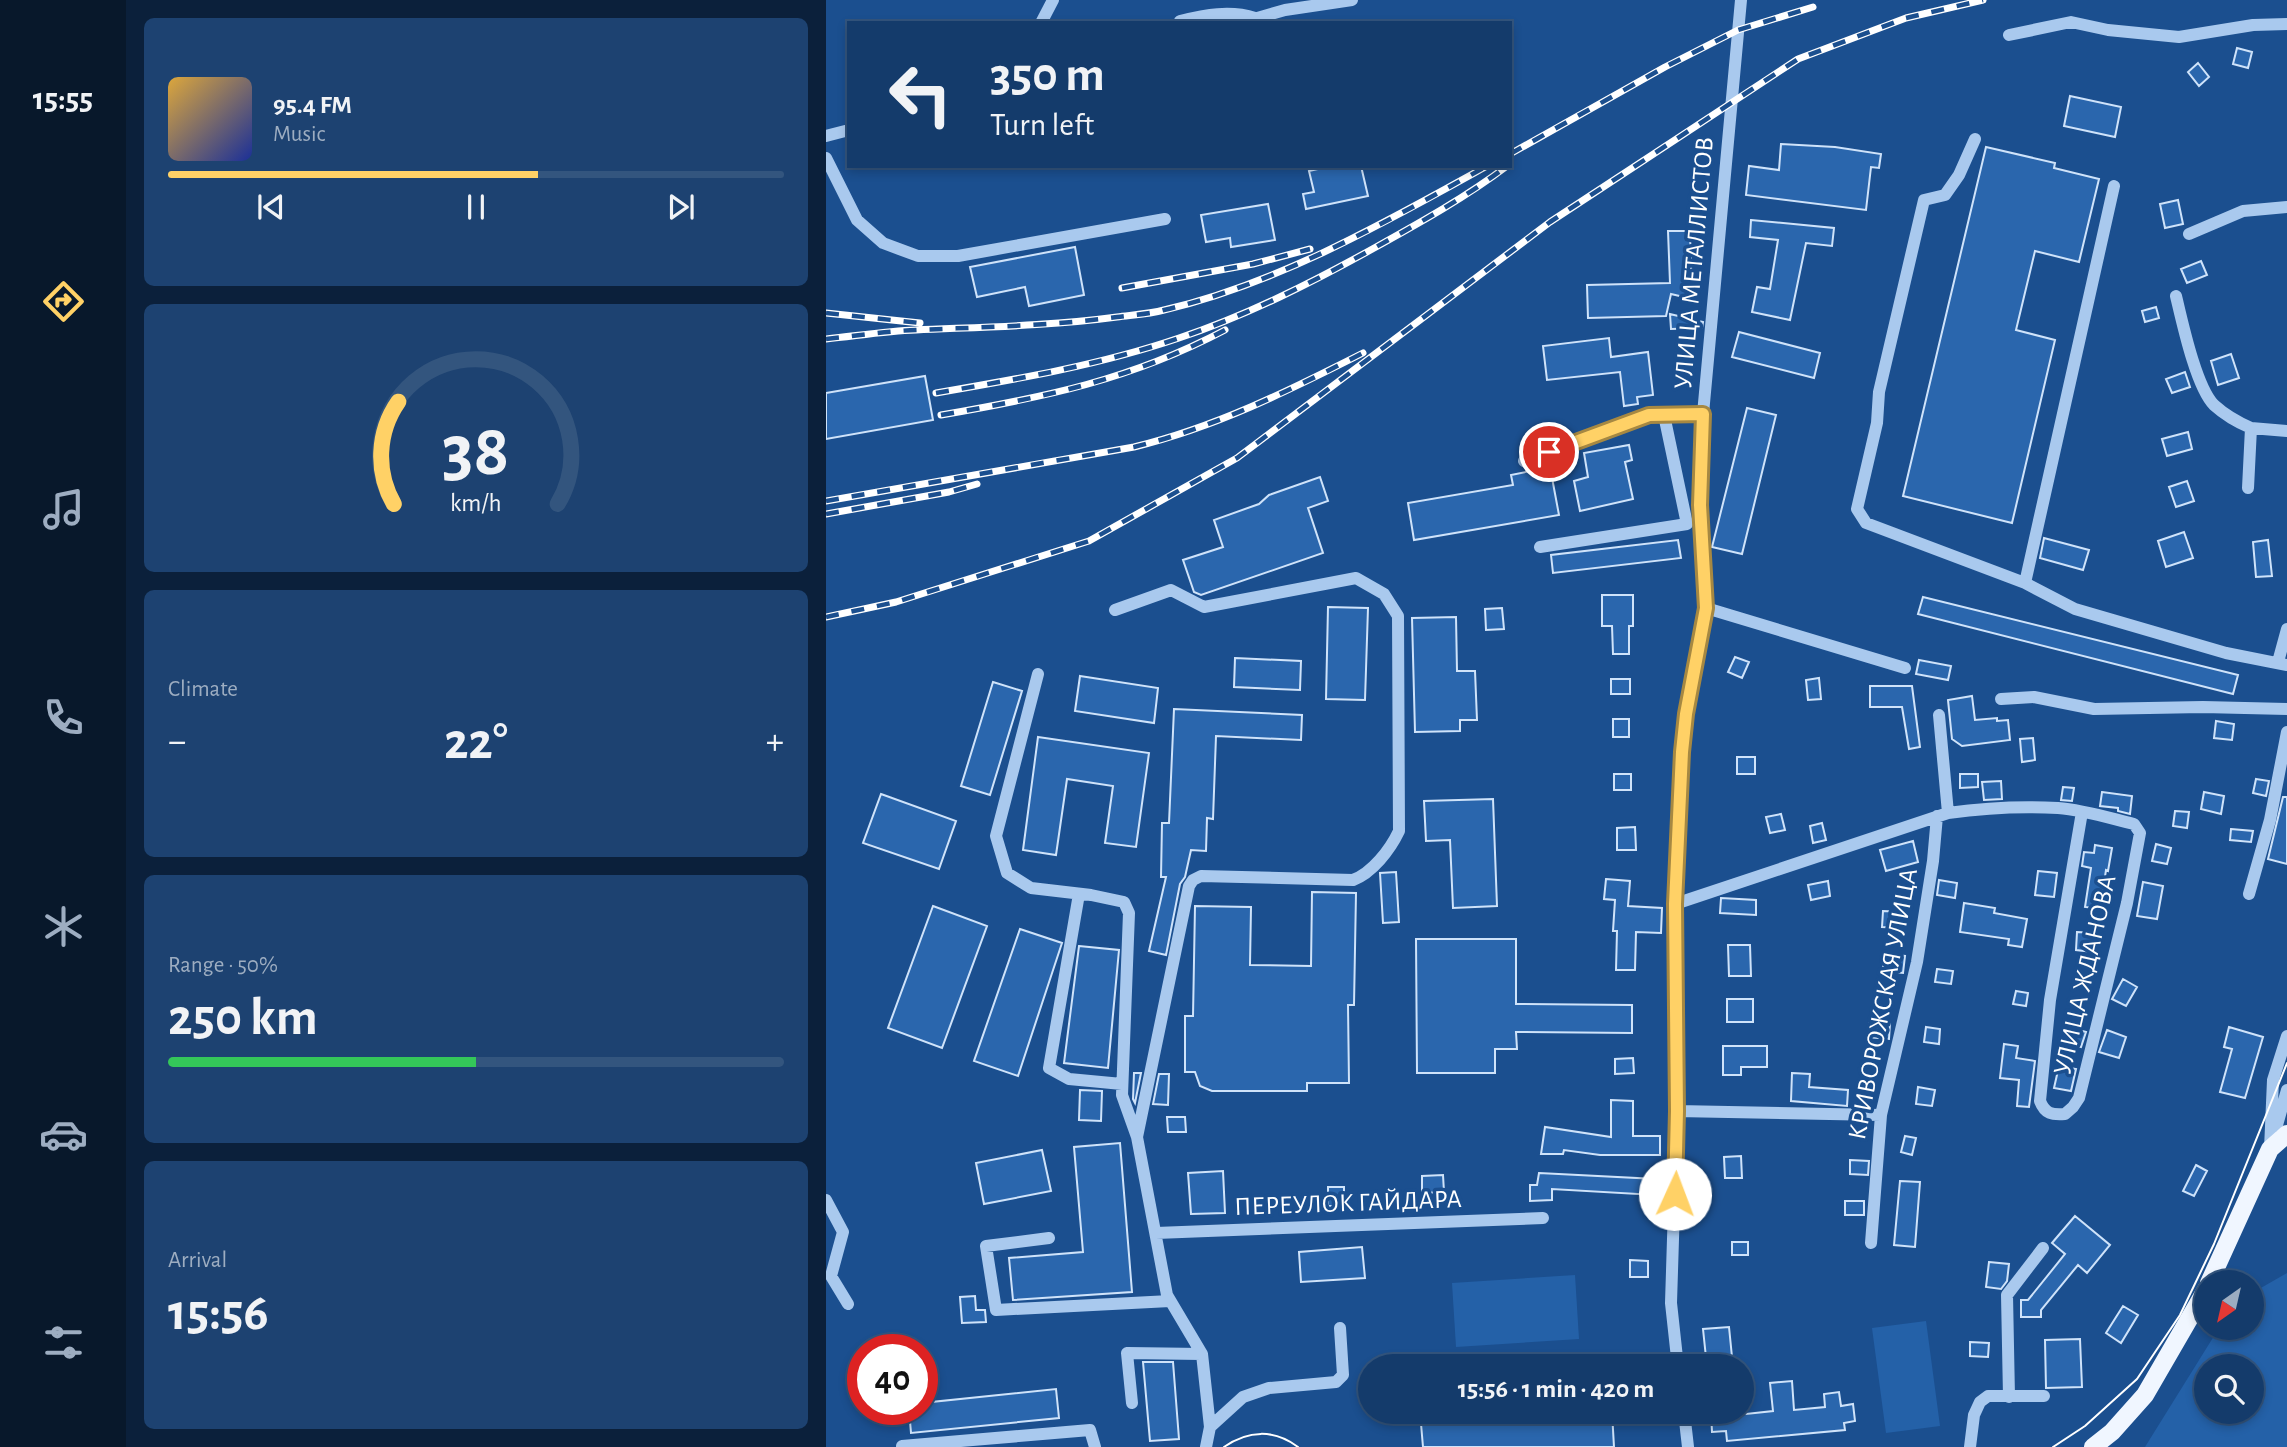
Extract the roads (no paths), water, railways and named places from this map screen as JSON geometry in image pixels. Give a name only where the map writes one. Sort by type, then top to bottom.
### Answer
[{"type":"main road","points":[[2215,1270],[2270,1149],[2287,1135]]},
{"type":"main road","points":[[2093,1447],[2112,1432],[2145,1395],[2194,1310]]},
{"type":"street","points":[[1042,21],[1053,0]]},
{"type":"street","points":[[1247,21],[1285,10],[1352,0]]},
{"type":"street","name":"УЛИЦА МЕТАЛЛИСТОВ","points":[[1677,1354],[1671,1303],[1677,1111],[1675,904],[1686,714],[1706,608],[1700,505],[1703,414],[1741,0]]},
{"type":"street","points":[[1180,21],[1230,13],[1257,18]]},
{"type":"street","points":[[2009,35],[2071,22],[2108,30],[2179,37],[2253,25],[2287,24]]},
{"type":"street","points":[[826,136],[847,131]]},
{"type":"street","points":[[1975,139],[1959,175],[1945,195],[1924,200],[1879,392],[1877,424],[1857,509],[1866,523],[2025,583],[2075,609],[2226,653],[2283,664],[2287,629]]},
{"type":"street","points":[[826,158],[857,220],[883,243],[918,256],[958,256],[1165,219]]},
{"type":"street","points":[[2025,583],[2114,186]]},
{"type":"street","points":[[2189,234],[2243,211],[2287,207]]},
{"type":"street","points":[[2176,296],[2187,344],[2211,403],[2235,421],[2251,428],[2287,431]]},
{"type":"street","points":[[1524,461],[1649,415],[1703,414]]},
{"type":"street","points":[[1540,548],[1687,524],[1664,415]]},
{"type":"street","points":[[2248,488],[2251,428]]},
{"type":"street","points":[[1115,610],[1171,590],[1204,607],[1356,578],[1384,594],[1398,617],[1399,831],[1395,841],[1364,876],[1353,880],[1201,876],[1193,880],[1189,886],[1138,1137]]},
{"type":"street","points":[[1706,608],[1905,668]]},
{"type":"street","points":[[1038,674],[996,836],[1007,873],[1031,888],[1124,902],[1129,913],[1122,1095],[1138,1137],[1167,1296],[1202,1354],[1210,1427],[1206,1447]]},
{"type":"street","points":[[2001,699],[2034,697],[2094,709],[2287,709]]},
{"type":"street","name":"КРИВОРОЖСКАЯ УЛИЦА","points":[[1871,1243],[1881,1115],[1917,962],[1942,814],[1939,715]]},
{"type":"street","points":[[2249,894],[2270,820],[2287,732]]},
{"type":"street","points":[[1675,904],[1942,814],[1983,808],[2060,808],[2082,812]]},
{"type":"street","name":"УЛИЦА ЖДАНОВА","points":[[2082,812],[2134,824],[2140,833],[2127,903],[2079,1098],[2065,1114],[2057,1115],[2044,1110],[2040,1101],[2050,1000],[2082,812]]},
{"type":"street","points":[[1079,894],[1048,1068],[1069,1079],[1122,1084]]},
{"type":"street","points":[[2270,1149],[2273,1080],[2287,1036]]},
{"type":"street","points":[[2270,1149],[2287,1090]]},
{"type":"street","points":[[1677,1111],[1881,1115]]},
{"type":"street","points":[[826,1200],[843,1232],[829,1278],[848,1304]]},
{"type":"street","name":"ПЕРЕУЛОК ГАЙДАРА","points":[[1156,1233],[1542,1218]]},
{"type":"street","points":[[1049,1238],[986,1246],[996,1310],[1170,1301]]},
{"type":"street","points":[[2009,1397],[2007,1295],[2043,1248]]},
{"type":"street","points":[[1210,1427],[1243,1397],[1269,1388],[1336,1381],[1343,1375],[1340,1328]]},
{"type":"street","points":[[1132,1403],[1127,1353],[1202,1354]]},
{"type":"street","points":[[1970,1447],[1974,1415],[1980,1402],[1988,1396],[2044,1396]]},
{"type":"street","points":[[1685,1424],[1688,1447]]},
{"type":"street","points":[[902,1446],[1090,1430],[1095,1447]]},
{"type":"tram line","points":[[2053,1447],[2085,1426],[2137,1379],[2180,1315],[2214,1244],[2287,1063]]},
{"type":"tram line","points":[[1224,1447],[1242,1437],[1261,1434],[1280,1437],[1298,1447]]},
{"type":"railway","points":[[826,617],[896,602],[1089,541],[1237,458],[1550,222],[1798,59],[1906,18],[1983,0]]},
{"type":"railway","points":[[1512,153],[1665,67],[1738,30],[1813,7]]},
{"type":"railway","points":[[826,339],[905,331],[1067,322],[1164,310],[1207,298],[1290,268],[1409,209],[1483,168]]},
{"type":"railway","points":[[936,393],[1089,364],[1149,348],[1230,319],[1304,285],[1376,247],[1459,199],[1504,168]]},
{"type":"railway","points":[[1122,288],[1253,264],[1310,249]]},
{"type":"railway","points":[[826,313],[920,323]]},
{"type":"railway","points":[[941,415],[1052,393],[1121,374],[1155,362],[1225,330]]},
{"type":"railway","points":[[826,501],[1134,447],[1164,439],[1251,407],[1363,353]]},
{"type":"railway","points":[[826,514],[949,492],[977,484]]}]
